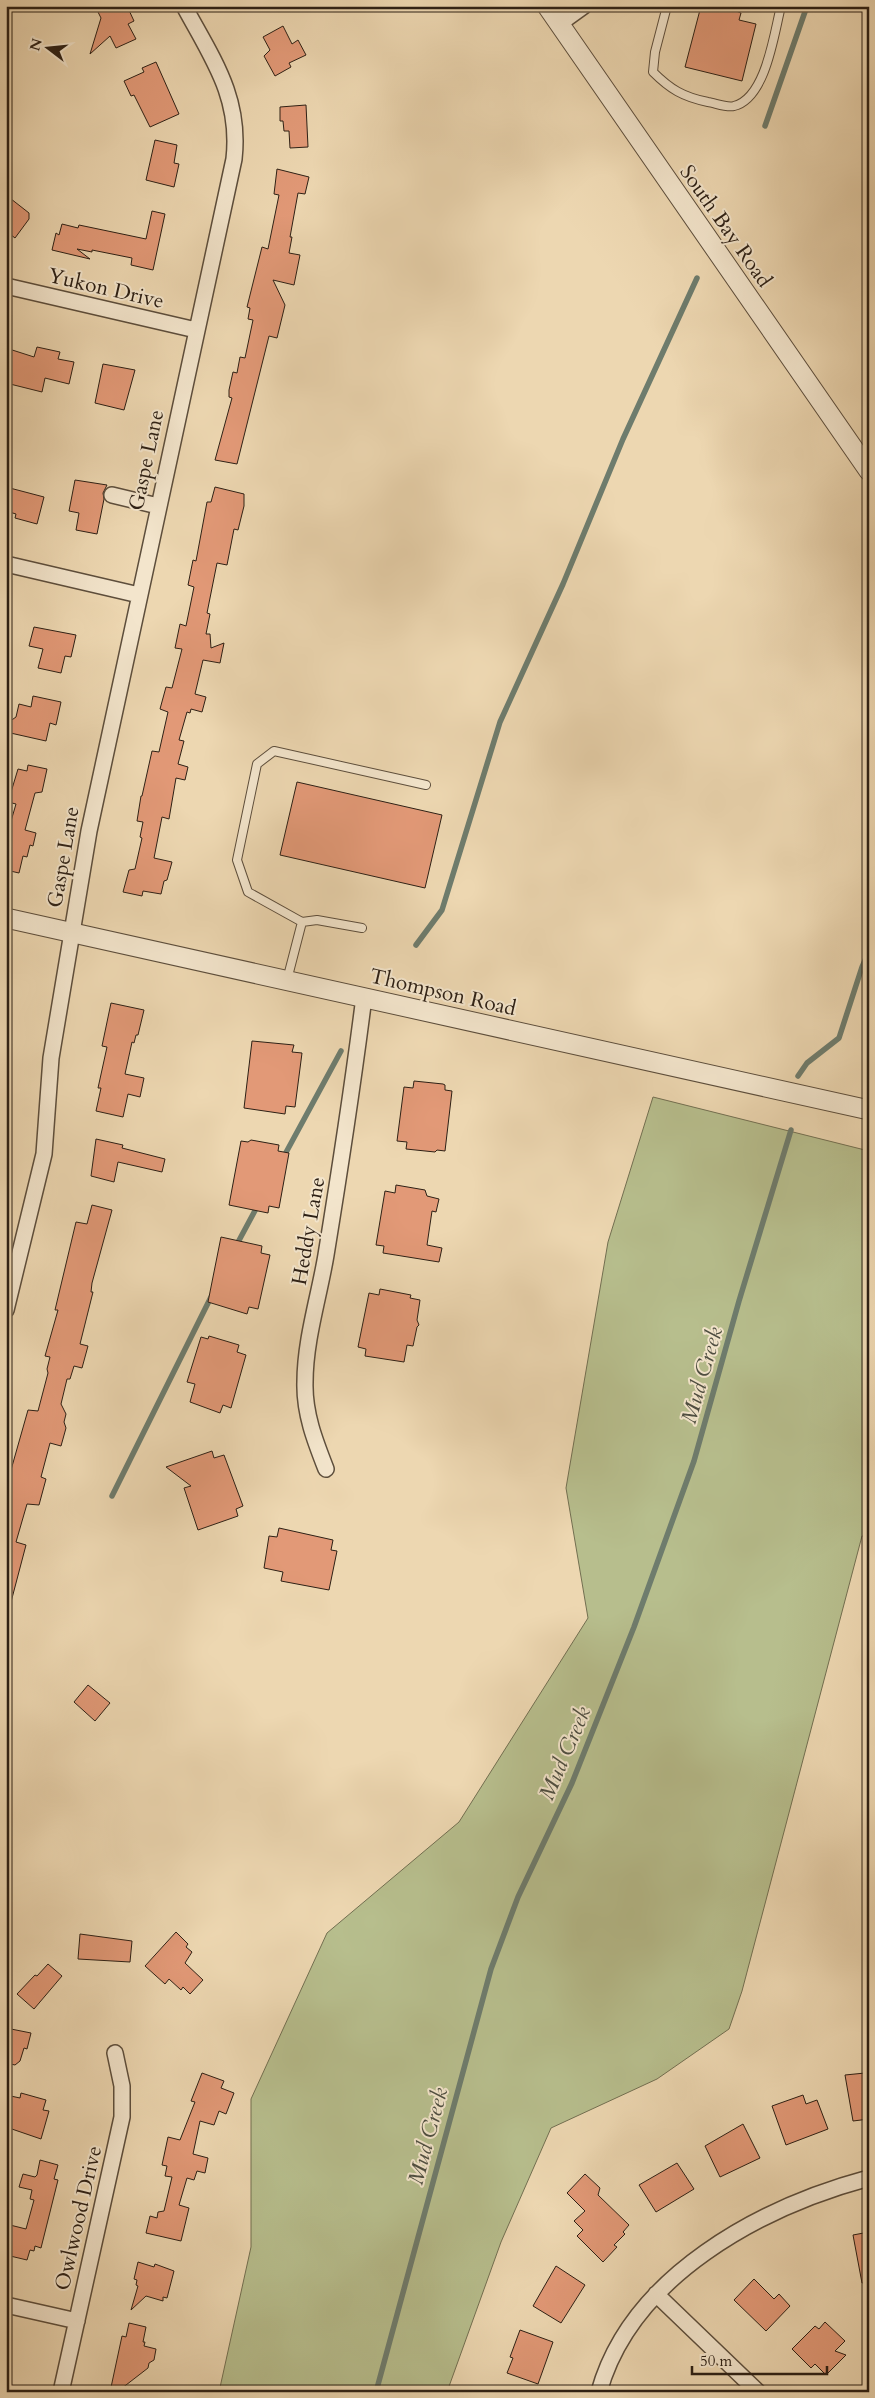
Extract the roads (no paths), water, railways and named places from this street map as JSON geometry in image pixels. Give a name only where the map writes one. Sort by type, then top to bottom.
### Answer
[{"type":"street","name":"Gaspe Lane","points":[[6,1310],[44,1154],[51,1058],[89,831],[234,159],[236,135],[231,100],[184,6]]},
{"type":"street","name":"South Bay Road","points":[[547,6],[869,471]]},
{"type":"street","points":[[559,24],[584,6]]},
{"type":"street","name":"Yukon Drive","points":[[6,286],[196,330]]},
{"type":"street","points":[[112,495],[158,506]]},
{"type":"street","points":[[6,564],[139,595]]},
{"type":"street","name":"Thompson Road","points":[[6,918],[869,1110]]},
{"type":"street","name":"Heddy Lane","points":[[326,1469],[312,1436],[304,1382],[346,1136],[364,997]]},
{"type":"street","name":"Owlwood Drive","points":[[60,2392],[122,2117],[122,2086],[115,2053]]},
{"type":"street","points":[[599,2392],[603,2376],[622,2337],[656,2294],[704,2252],[772,2214],[829,2188],[869,2178]]},
{"type":"street","points":[[656,2294],[758,2392]]},
{"type":"street","points":[[6,2305],[77,2321]]},
{"type":"lane","points":[[667,6],[654,52],[653,72],[670,90],[698,100],[733,107],[748,99],[762,77],[781,6]]},
{"type":"lane","points":[[362,928],[317,920],[302,922],[248,892],[237,860],[257,764],[274,751],[426,785]]},
{"type":"lane","points":[[287,980],[302,922]]},
{"type":"waterway","points":[[765,126],[807,6]]},
{"type":"waterway","points":[[416,945],[442,910],[500,722],[563,584],[623,439],[697,278]]},
{"type":"waterway","name":"Mud Creek","points":[[798,1076],[807,1063],[839,1038],[869,951]]},
{"type":"waterway","points":[[283,1158],[341,1051]]},
{"type":"waterway","name":"Mud Creek","points":[[376,2392],[491,1969],[518,1897],[572,1783],[634,1627],[694,1461],[739,1301],[791,1130]]},
{"type":"waterway","points":[[236,1246],[258,1205]]},
{"type":"waterway","points":[[112,1496],[211,1297]]}]
